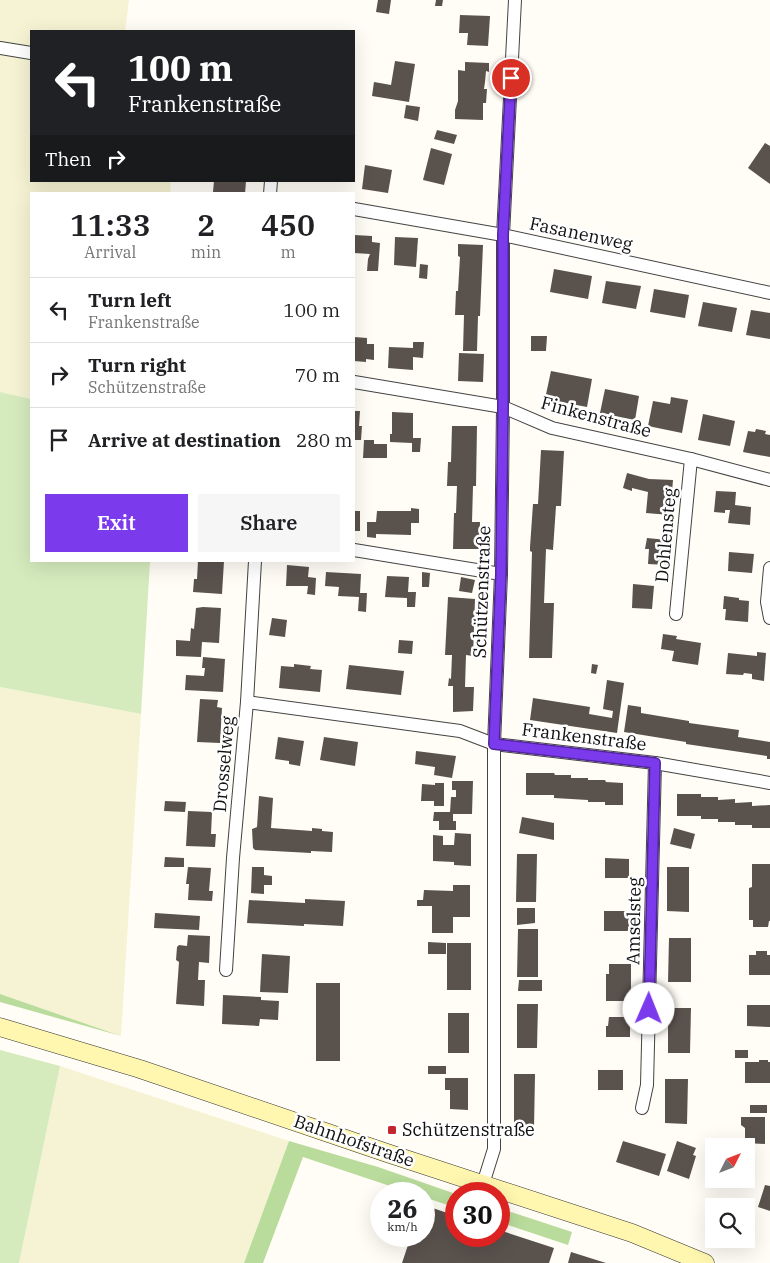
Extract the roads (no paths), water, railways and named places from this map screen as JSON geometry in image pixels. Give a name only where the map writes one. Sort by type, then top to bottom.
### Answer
[{"type":"street","name":"Schützenstraße","points":[[484,1182],[494,1149],[494,744],[501,574],[503,235],[515,0]]},
{"type":"street","points":[[0,48],[30,53]]},
{"type":"street","name":"Fasanenweg","points":[[355,209],[503,235],[770,293]]},
{"type":"street","name":"Finkenstraße","points":[[355,382],[503,407],[552,428],[691,459],[770,480]]},
{"type":"street","name":"Dohlensteg","points":[[676,614],[691,459]]},
{"type":"street","points":[[355,550],[501,574]]},
{"type":"street","name":"Drosselweg","points":[[226,970],[233,858],[247,702],[255,562]]},
{"type":"street","points":[[770,568],[767,602],[770,618]]},
{"type":"street","name":"Frankenstraße","points":[[247,702],[460,731],[494,744],[655,763],[770,783]]},
{"type":"street","name":"Amselsteg","points":[[642,1108],[647,1085],[655,763]]},
{"type":"street","name":"Bahnhofstraße","points":[[0,1027],[140,1068],[477,1182]]},
{"type":"street","name":"Bahnhofstraße","points":[[510,1193],[632,1233],[705,1263]]},
{"type":"place","name":"Schützenstraße","points":[[392,1130]]}]
